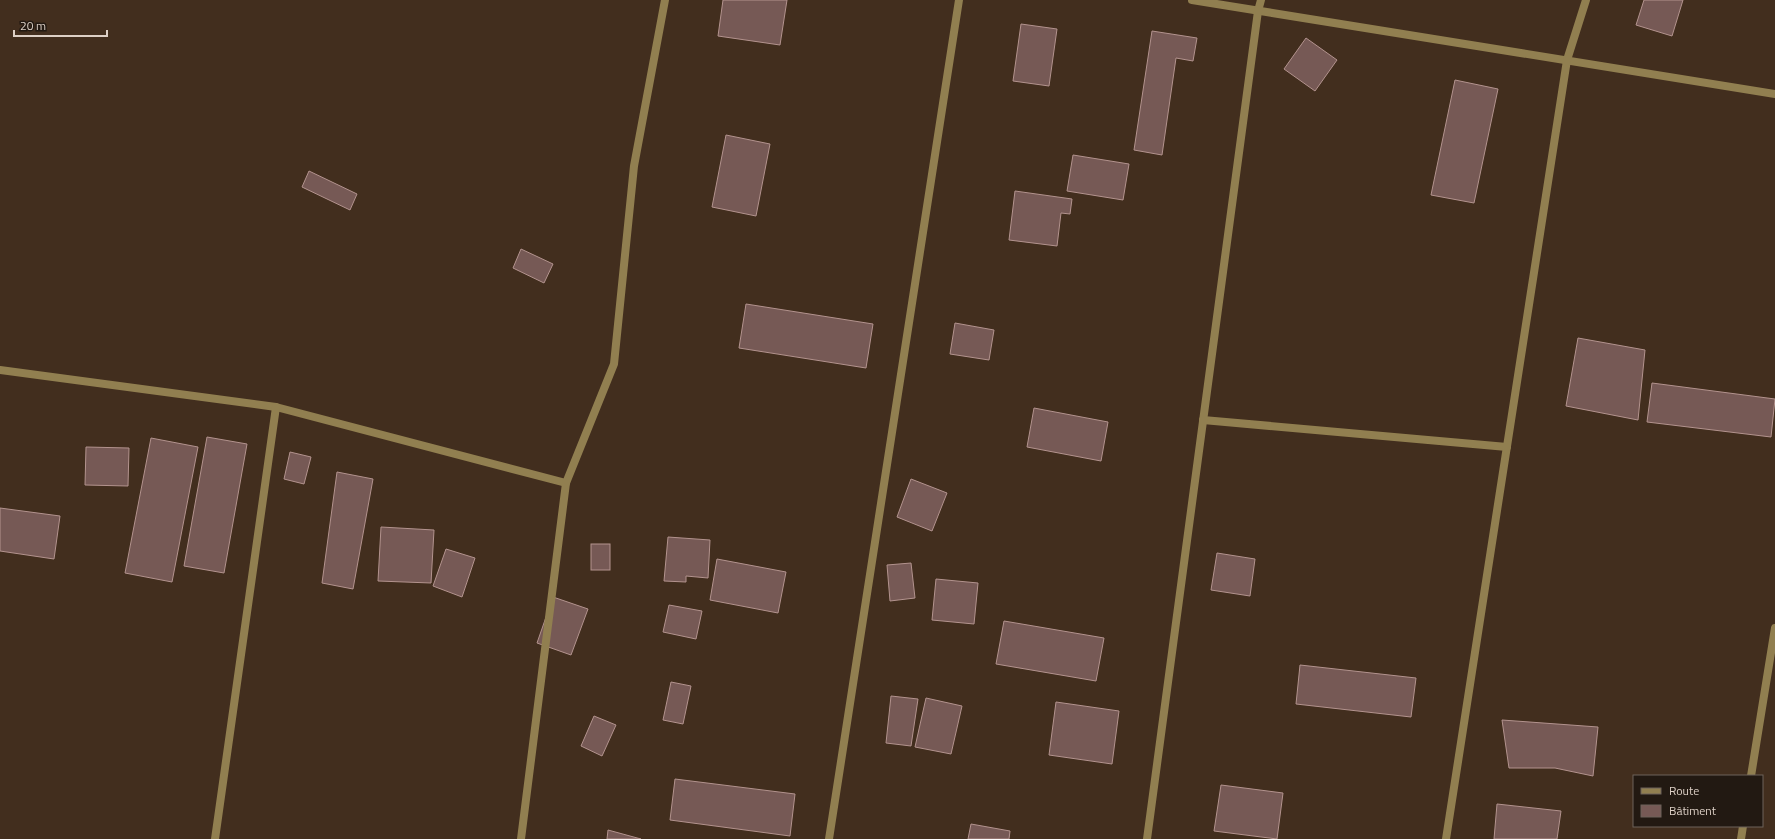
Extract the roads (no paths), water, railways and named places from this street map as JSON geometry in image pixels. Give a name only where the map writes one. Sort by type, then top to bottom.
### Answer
[{"type":"street","points":[[521,839],[566,483],[614,364],[634,166],[665,0]]},
{"type":"street","points":[[829,839],[959,0]]},
{"type":"street","points":[[1192,0],[1775,94]]},
{"type":"street","points":[[1147,839],[1258,11],[1262,0]]},
{"type":"street","points":[[1446,839],[1567,60],[1586,0]]},
{"type":"street","points":[[0,370],[276,407],[566,483]]},
{"type":"street","points":[[215,839],[276,407]]},
{"type":"street","points":[[1203,420],[1507,447]]},
{"type":"street","points":[[1752,775],[1775,628]]},
{"type":"street","points":[[1741,839],[1744,827]]}]
